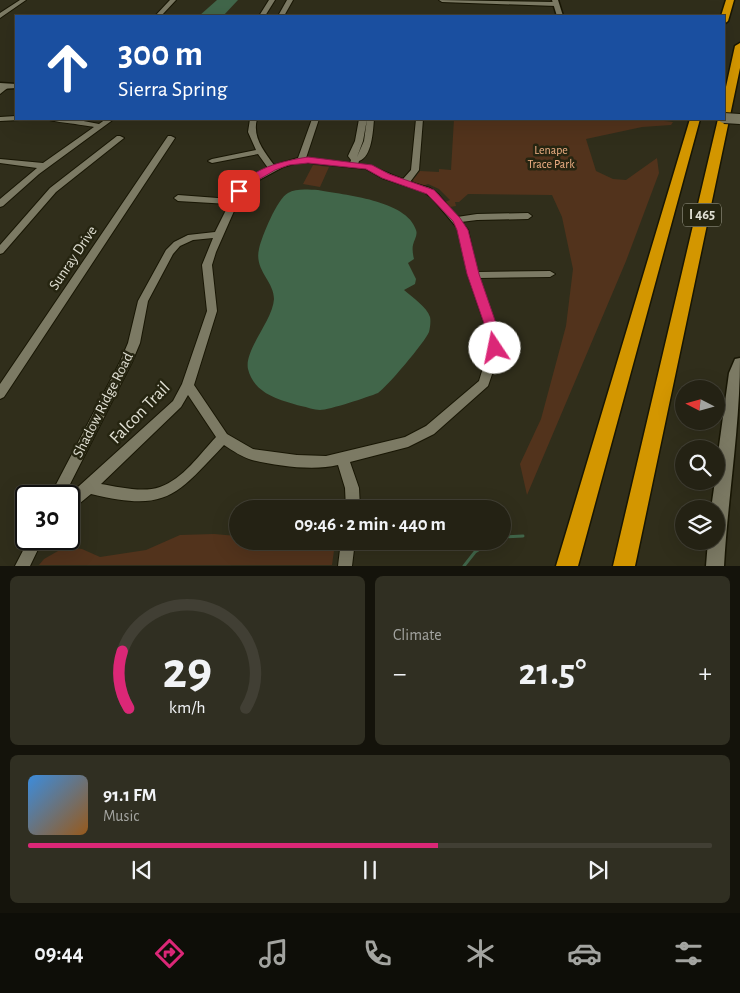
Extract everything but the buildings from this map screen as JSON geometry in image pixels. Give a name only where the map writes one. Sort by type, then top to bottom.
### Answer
[{"type":"highway","points":[[725,18],[730,0]]},
{"type":"highway","name":"I 465","points":[[725,113],[740,46]]},
{"type":"highway","name":"I 465","points":[[566,566],[695,120]]},
{"type":"highway","name":"I 465","points":[[624,566],[723,120]]},
{"type":"street","points":[[0,16],[23,0]]},
{"type":"street","points":[[159,15],[173,0]]},
{"type":"street","points":[[263,15],[272,0]]},
{"type":"street","points":[[282,15],[290,0]]},
{"type":"street","points":[[442,0],[556,2],[560,15]]},
{"type":"street","points":[[0,119],[15,118]]},
{"type":"street","points":[[725,118],[740,119]]},
{"type":"street","points":[[68,120],[99,123]]},
{"type":"street","points":[[253,120],[250,130],[272,168]]},
{"type":"street","points":[[188,385],[223,438],[252,454],[318,462],[343,459],[408,442],[430,430],[484,383],[495,348],[495,340],[473,274],[463,230],[457,220],[431,192],[385,176],[368,167],[354,163],[301,160],[315,120]]},
{"type":"street","points":[[354,163],[352,156],[363,120]]},
{"type":"street","points":[[354,163],[361,158],[368,144],[371,120]]},
{"type":"street","points":[[405,183],[415,170],[420,120]]},
{"type":"street","points":[[0,197],[99,123]]},
{"type":"street","points":[[0,251],[3,242],[53,190],[120,138]]},
{"type":"street","name":"Sunray Drive","points":[[0,394],[171,138]]},
{"type":"street","points":[[212,161],[261,151]]},
{"type":"street","points":[[0,160],[41,165]]},
{"type":"street","name":"Falcon Trail","points":[[80,495],[177,404],[188,385],[211,317],[212,301],[206,270],[211,252],[234,202],[245,184],[272,168],[301,160]]},
{"type":"street","points":[[0,204],[41,165]]},
{"type":"street","points":[[178,198],[234,202]]},
{"type":"street","points":[[457,220],[477,217],[528,216]]},
{"type":"street","name":"Shadow Ridge Road","points":[[63,485],[126,362],[134,343],[143,301],[169,252],[177,244],[191,237],[218,235]]},
{"type":"street","points":[[473,274],[550,274]]},
{"type":"street","points":[[715,560],[736,373],[740,363]]},
{"type":"street","points":[[90,487],[135,494],[165,492],[179,482],[223,438]]},
{"type":"street","points":[[343,459],[352,488],[353,500]]},
{"type":"street","points":[[22,566],[30,550]]},
{"type":"street","points":[[345,566],[347,550]]},
{"type":"green space","name":"Lenape Trace Park","points":[[454,120],[656,120],[673,122],[671,125],[642,127],[586,139],[596,171],[613,179],[626,180],[657,158],[659,173],[626,261],[527,495],[520,464],[541,419],[566,326],[573,269],[562,217],[552,195],[468,194],[459,202],[455,202],[456,206],[450,207],[445,202],[450,200],[439,189],[428,184],[423,186],[414,183],[413,180],[420,171],[439,172],[439,169],[451,170]]},
{"type":"green space","points":[[313,165],[329,167],[320,187],[303,184]]},
{"type":"green space","points":[[180,535],[229,535],[229,550],[334,550],[332,565],[39,565],[44,559],[60,550],[82,549],[100,557],[146,550]]},
{"type":"shaded area","points":[[217,0],[238,0],[224,15],[200,15]]},
{"type":"shaded area","points":[[299,190],[318,190],[358,197],[388,205],[401,212],[410,220],[417,234],[413,247],[414,259],[408,263],[416,279],[415,284],[404,290],[419,302],[430,317],[429,332],[397,374],[378,393],[340,406],[320,410],[269,395],[251,378],[248,369],[250,353],[269,316],[274,299],[271,287],[259,263],[258,256],[267,227],[279,202],[288,193]]},
{"type":"waterway","points":[[511,537],[523,536]]},
{"type":"waterway","points":[[464,566],[478,550]]},
{"type":"route","points":[[239,191],[245,184],[272,168],[287,163],[308,160],[368,167],[385,176],[431,192],[442,202],[463,230],[473,274],[493,332],[495,348]]}]
